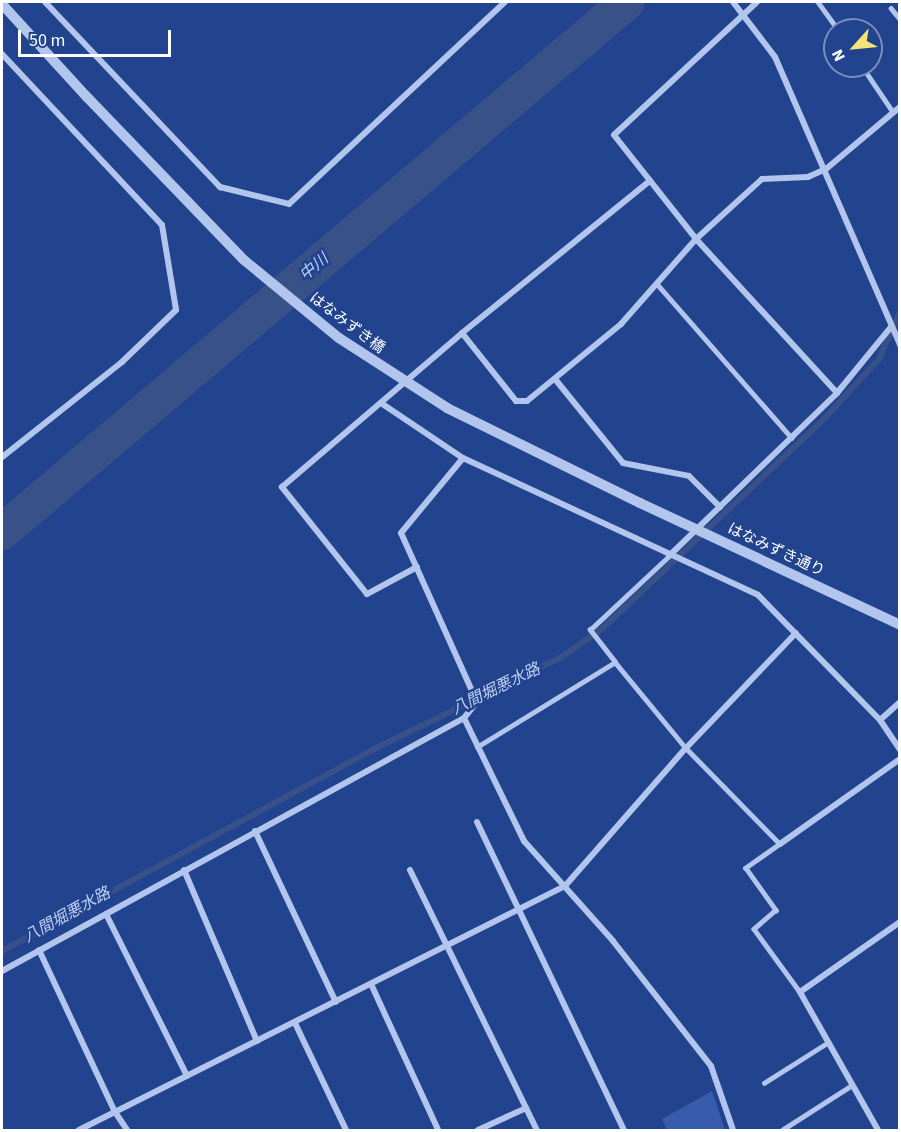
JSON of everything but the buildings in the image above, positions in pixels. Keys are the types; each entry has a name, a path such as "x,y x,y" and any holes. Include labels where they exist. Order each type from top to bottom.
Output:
{"street":[{"path":"45,2 220,187 289,204 505,2"},
{"path":"733,2 775,57 826,169 891,327 897,332 900,345"},
{"path":"757,2 742,13 614,135 696,239 837,393"},
{"name":"はなみずき橋","path":"4,5 87,97 244,260 347,344 456,413 640,503"},
{"path":"2,54 162,225 176,310 122,362 2,457"},
{"path":"462,333 516,401 527,401 621,324 658,285 696,239 762,179 808,177 826,169 900,107"},
{"path":"417,567 367,594 282,487 462,333 650,181"},
{"path":"672,557 701,532 720,507 837,393 891,327"},
{"path":"555,379 623,464 689,476 720,507"},
{"path":"381,403 463,458 686,564 758,595 880,720 900,750"},
{"path":"2,971 464,718 477,702 401,533 463,458"},
{"name":"はなみずき通り","path":"640,503 897,624"},
{"path":"79,1131 565,886 686,748 796,633"},
{"path":"880,720 900,702"},
{"path":"464,718 524,841 565,886 711,1066 733,1131"},
{"path":"780,844 900,759"},
{"path":"477,822 521,910 624,1131"},
{"path":"255,831 336,1002"},
{"path":"184,870 257,1041"},
{"path":"410,870 449,945 537,1131"},
{"path":"105,914 187,1076"},
{"path":"878,1131 800,992 900,922"},
{"path":"39,950 115,1112 128,1131"},
{"path":"371,984 438,1131"},
{"path":"295,1023 346,1131"},
{"path":"478,1131 526,1108"}],"lane":[{"path":"818,2 829,18"},
{"path":"891,8 900,19"},
{"path":"870,78 893,112"},
{"path":"658,285 792,438"},
{"path":"672,557 590,630 686,748 780,844 746,868 776,910 754,929 800,992"},
{"path":"477,747 615,662"},
{"path":"764,1083 827,1043"},
{"path":"782,1131 852,1085"}],"shaded area":[{"path":"712,1091 725,1130 667,1130 662,1119"}],"waterway":[{"name":"中川","path":"2,532 627,2"},
{"name":"八間堀悪水路","path":"2,951 372,750 560,658 602,629 824,419 879,359 900,312"}]}
